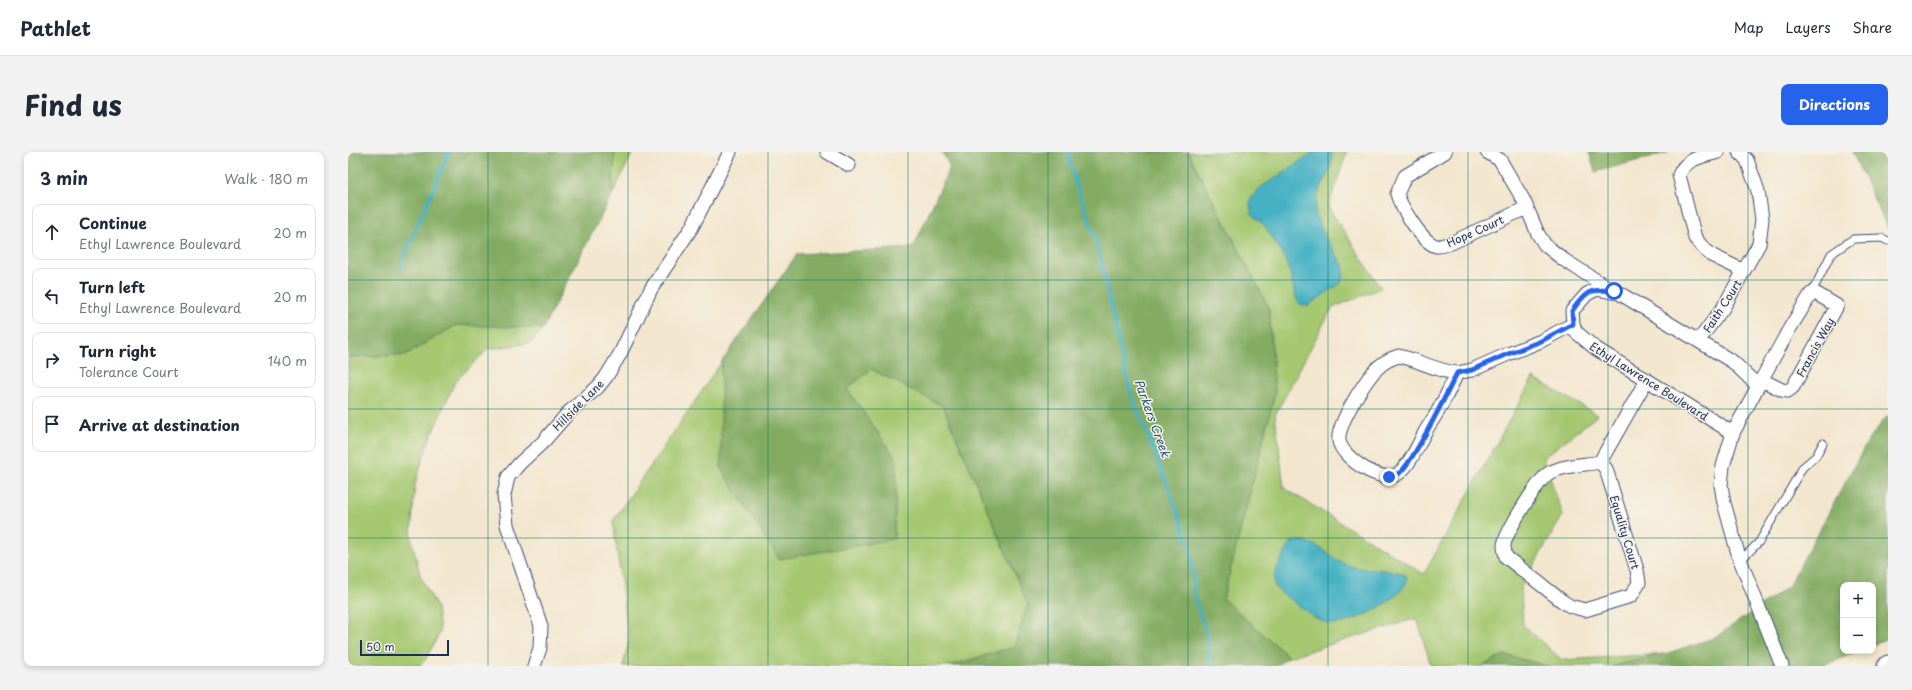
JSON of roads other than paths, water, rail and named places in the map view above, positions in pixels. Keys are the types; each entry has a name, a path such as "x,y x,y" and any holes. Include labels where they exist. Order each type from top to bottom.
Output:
{"street":[{"name":"Hillside Lane","path":"534,666 540,648 541,626 507,525 504,495 508,477 520,463 543,442 564,417 593,392 606,377 620,354 651,289 692,227 730,152"},
{"path":"827,152 849,164"},
{"name":"Hope Court","path":"1445,152 1405,176 1397,194 1401,205 1428,243 1438,247 1451,243 1526,208"},
{"path":"1487,152 1500,160 1526,208 1538,234 1554,253 1614,291 1699,340 1733,362 1760,383"},
{"name":"Faith Court","path":"1718,152 1688,161 1682,168 1679,175 1695,238 1713,256 1744,271"},
{"name":"Faith Court","path":"1699,340 1723,308 1759,244 1762,219 1758,191 1747,160 1739,152"},
{"path":"1457,373 1438,411 1412,456 1399,474 1389,477 1379,475 1359,464 1342,450 1339,440 1340,429 1344,418 1372,374 1389,359 1400,356 1411,358 1446,372 1457,373 1472,370 1541,341 1573,324 1572,311 1587,294 1597,289 1614,291"},
{"path":"1782,666 1740,561 1724,503 1722,484 1723,466 1733,433 1790,328 1811,294"},
{"name":"Francis Way","path":"1760,383 1788,391 1793,387 1837,306 1817,294 1811,294"},
{"name":"Ethyl Lawrence Boulevard","path":"1573,324 1576,332 1595,348 1646,381 1733,433"},
{"path":"1600,462 1646,381"},
{"name":"Equality Court","path":"1600,462 1606,468 1637,570 1639,583 1635,592 1631,596 1585,610 1570,606 1562,601 1506,557 1504,546 1507,534 1541,480 1550,473 1560,469 1600,462"}],"lane":[{"path":"1811,294 1831,254 1853,238 1882,238 1888,241"},
{"path":"1740,561 1759,542 1803,467 1816,456 1823,443"}],"water":[{"path":"1314,152 1331,152 1332,154 1331,167 1317,196 1315,214 1325,236 1343,265 1344,273 1341,283 1307,306 1300,304 1296,298 1289,269 1281,251 1264,225 1252,214 1250,204 1252,197 1260,188"},
{"path":"1291,542 1307,542 1320,548 1337,560 1350,566 1364,569 1394,571 1406,575 1406,583 1391,600 1365,615 1340,623 1332,624 1321,621 1281,593 1276,588 1274,582 1274,577 1280,562"}],"waterway":[{"path":"402,268 405,254 449,152"},
{"name":"Parkers Creek","path":"1068,152 1075,181 1096,240 1130,391 1173,499 1192,554 1194,595 1208,639 1210,666"}]}
